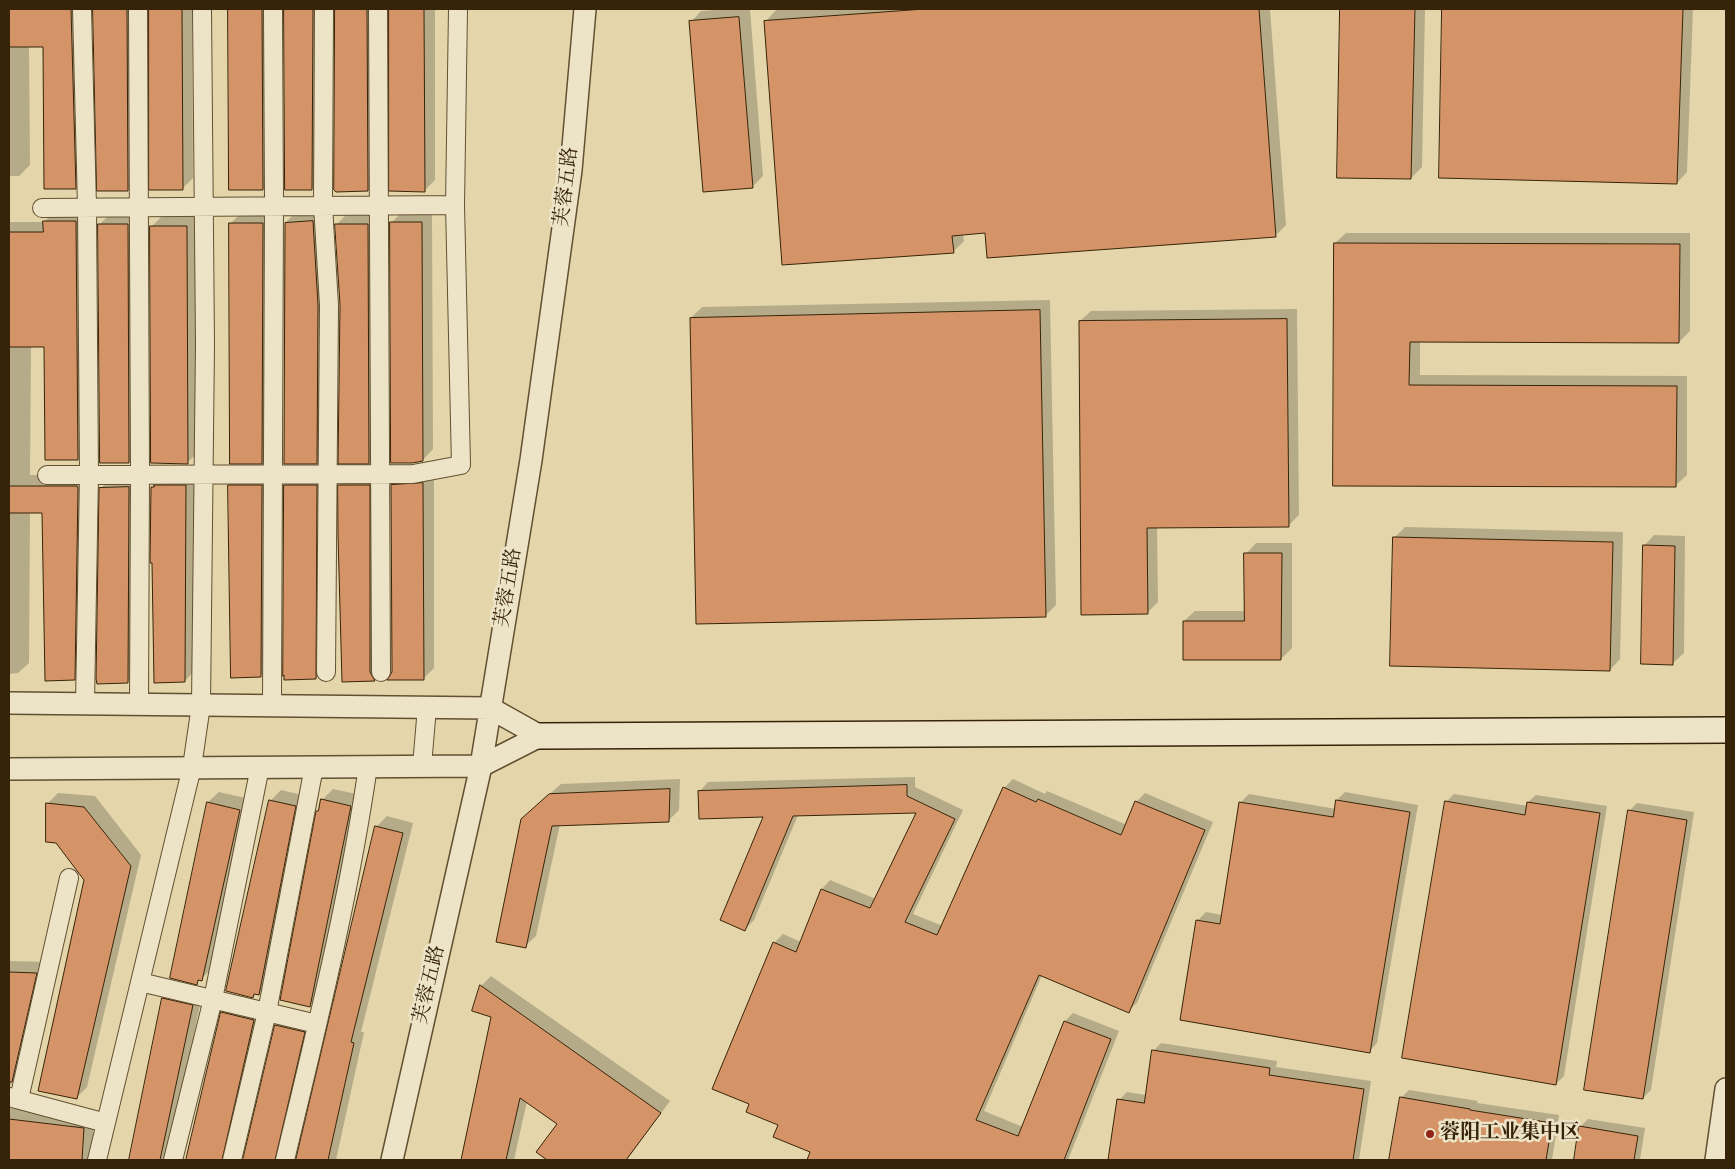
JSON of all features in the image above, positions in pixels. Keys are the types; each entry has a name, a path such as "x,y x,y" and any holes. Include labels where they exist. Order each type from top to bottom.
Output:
{"main road":[{"path":"540,736 1726,730"}],"street":[{"path":"82,9 87,207 89,475 85,704"},
{"path":"138,9 139,705"},
{"path":"97,1160 192,767 201,705 205,344 202,9"},
{"path":"272,9 274,205 272,706"},
{"path":"324,9 323,205 329,305 326,672"},
{"path":"378,9 381,672"},
{"path":"47,475 413,474 461,465 455,205 458,9"},
{"name":"芙蓉五路","path":"392,1160 481,766 531,460 571,170 585,9"},
{"path":"42,208 455,205"},
{"path":"9,704 490,708 540,736"},
{"path":"422,766 427,707"},
{"path":"9,768 481,766 540,736"},
{"path":"285,1160 317,1024 359,825 368,766"},
{"path":"173,1160 213,999 260,767"},
{"path":"232,1160 267,1012 314,767"},
{"path":"69,878 14,1098 106,1123"},
{"path":"140,982 317,1024"},
{"path":"1716,1160 1726,1088"}],"building":[{"path":"9,9 71,9 76,189 44,189 43,47 9,47"},
{"path":"93,9 127,9 128,191 97,191"},
{"path":"149,9 182,9 183,190 149,190"},
{"path":"228,9 262,9 263,190 229,190"},
{"path":"284,9 313,9 312,190 285,190"},
{"path":"335,9 367,9 368,191 336,192 334,190"},
{"path":"389,9 424,9 425,192 389,191"},
{"path":"925,9 1259,9 1276,237 987,258 985,233 952,236 954,253 782,265 764,21"},
{"path":"1340,9 1415,9 1411,179 1337,178"},
{"path":"1442,9 1683,9 1677,184 1439,178"},
{"path":"739,17 753,188 703,192 689,21"},
{"path":"43,221 76,221 78,460 45,460 44,347 9,347 9,232 43,232"},
{"path":"313,221 318,305 317,464 284,464 285,223"},
{"path":"390,222 422,222 423,461 412,463 391,463"},
{"path":"229,223 263,223 262,464 230,464"},
{"path":"98,224 128,224 129,463 100,463"},
{"path":"335,224 368,224 369,464 338,464 340,305"},
{"path":"150,226 187,226 188,464 151,463"},
{"path":"1334,243 1680,244 1679,343 1410,342 1409,385 1677,386 1676,487 1333,486"},
{"path":"1040,310 1046,617 696,624 690,318"},
{"path":"1287,319 1289,527 1147,528 1148,614 1081,615 1079,321"},
{"path":"423,483 424,680 387,680 392,672 391,485"},
{"path":"154,485 186,485 185,682 154,683 152,563 150,563 151,487 154,487"},
{"path":"228,485 262,485 261,677 231,678"},
{"path":"284,485 317,485 316,679 284,680 283,676"},
{"path":"338,485 370,485 370,672 375,681 342,682"},
{"path":"9,486 77,486 78,488 75,680 45,681 42,513 9,513"},
{"path":"129,487 128,683 97,684 99,488"},
{"path":"1393,537 1613,542 1610,671 1390,666"},
{"path":"1643,545 1675,546 1673,665 1641,664"},
{"path":"1244,553 1282,553 1281,660 1183,660 1183,621 1244,621"},
{"path":"907,785 907,796 955,819 905,922 937,935 1003,787 1036,802 1038,799 1121,835 1135,801 1205,830 1129,1013 1039,975 976,1120 1018,1136 1064,1021 1111,1039 1064,1160 807,1160 810,1152 773,1137 778,1125 746,1112 749,1104 712,1089 773,942 796,952 821,889 870,908 916,813 793,816 745,931 720,920 763,817 699,819 698,791"},
{"path":"670,789 669,822 552,826 526,948 496,942 521,819 549,794"},
{"path":"321,799 351,806 310,1007 280,1000 316,811 318,811"},
{"path":"269,800 296,806 259,995 254,994 253,998 226,991"},
{"path":"1336,800 1410,812 1370,1053 1180,1020 1196,920 1220,924 1239,802 1333,817"},
{"path":"1445,801 1525,815 1527,802 1600,813 1556,1085 1402,1058"},
{"path":"207,802 240,810 202,981 198,980 197,985 170,978"},
{"path":"46,803 84,807 131,866 77,1099 38,1091 84,880 56,843 46,842"},
{"path":"1628,810 1687,820 1643,1099 1584,1090"},
{"path":"375,826 403,833 351,1042 354,1043 328,1160 296,1160"},
{"path":"9,972 37,973 12,1082 9,1082"},
{"path":"480,985 661,1113 626,1160 547,1160 536,1152 557,1124 520,1098 506,1160 461,1160 491,1017 472,1011"},
{"path":"162,998 193,1005 160,1160 129,1160"},
{"path":"221,1012 254,1020 222,1160 186,1160"},
{"path":"275,1025 305,1032 275,1160 243,1160"},
{"path":"1152,1050 1270,1068 1269,1075 1364,1089 1353,1160 1108,1160 1117,1099 1144,1103"},
{"path":"1400,1097 1552,1123 1546,1160 1389,1160"},
{"path":"9,1119 84,1128 82,1160 9,1160"},
{"path":"1579,1126 1638,1136 1634,1160 1574,1160"}],"place":[{"name":"蓉阳工业集中区","path":"1430,1134"}]}
